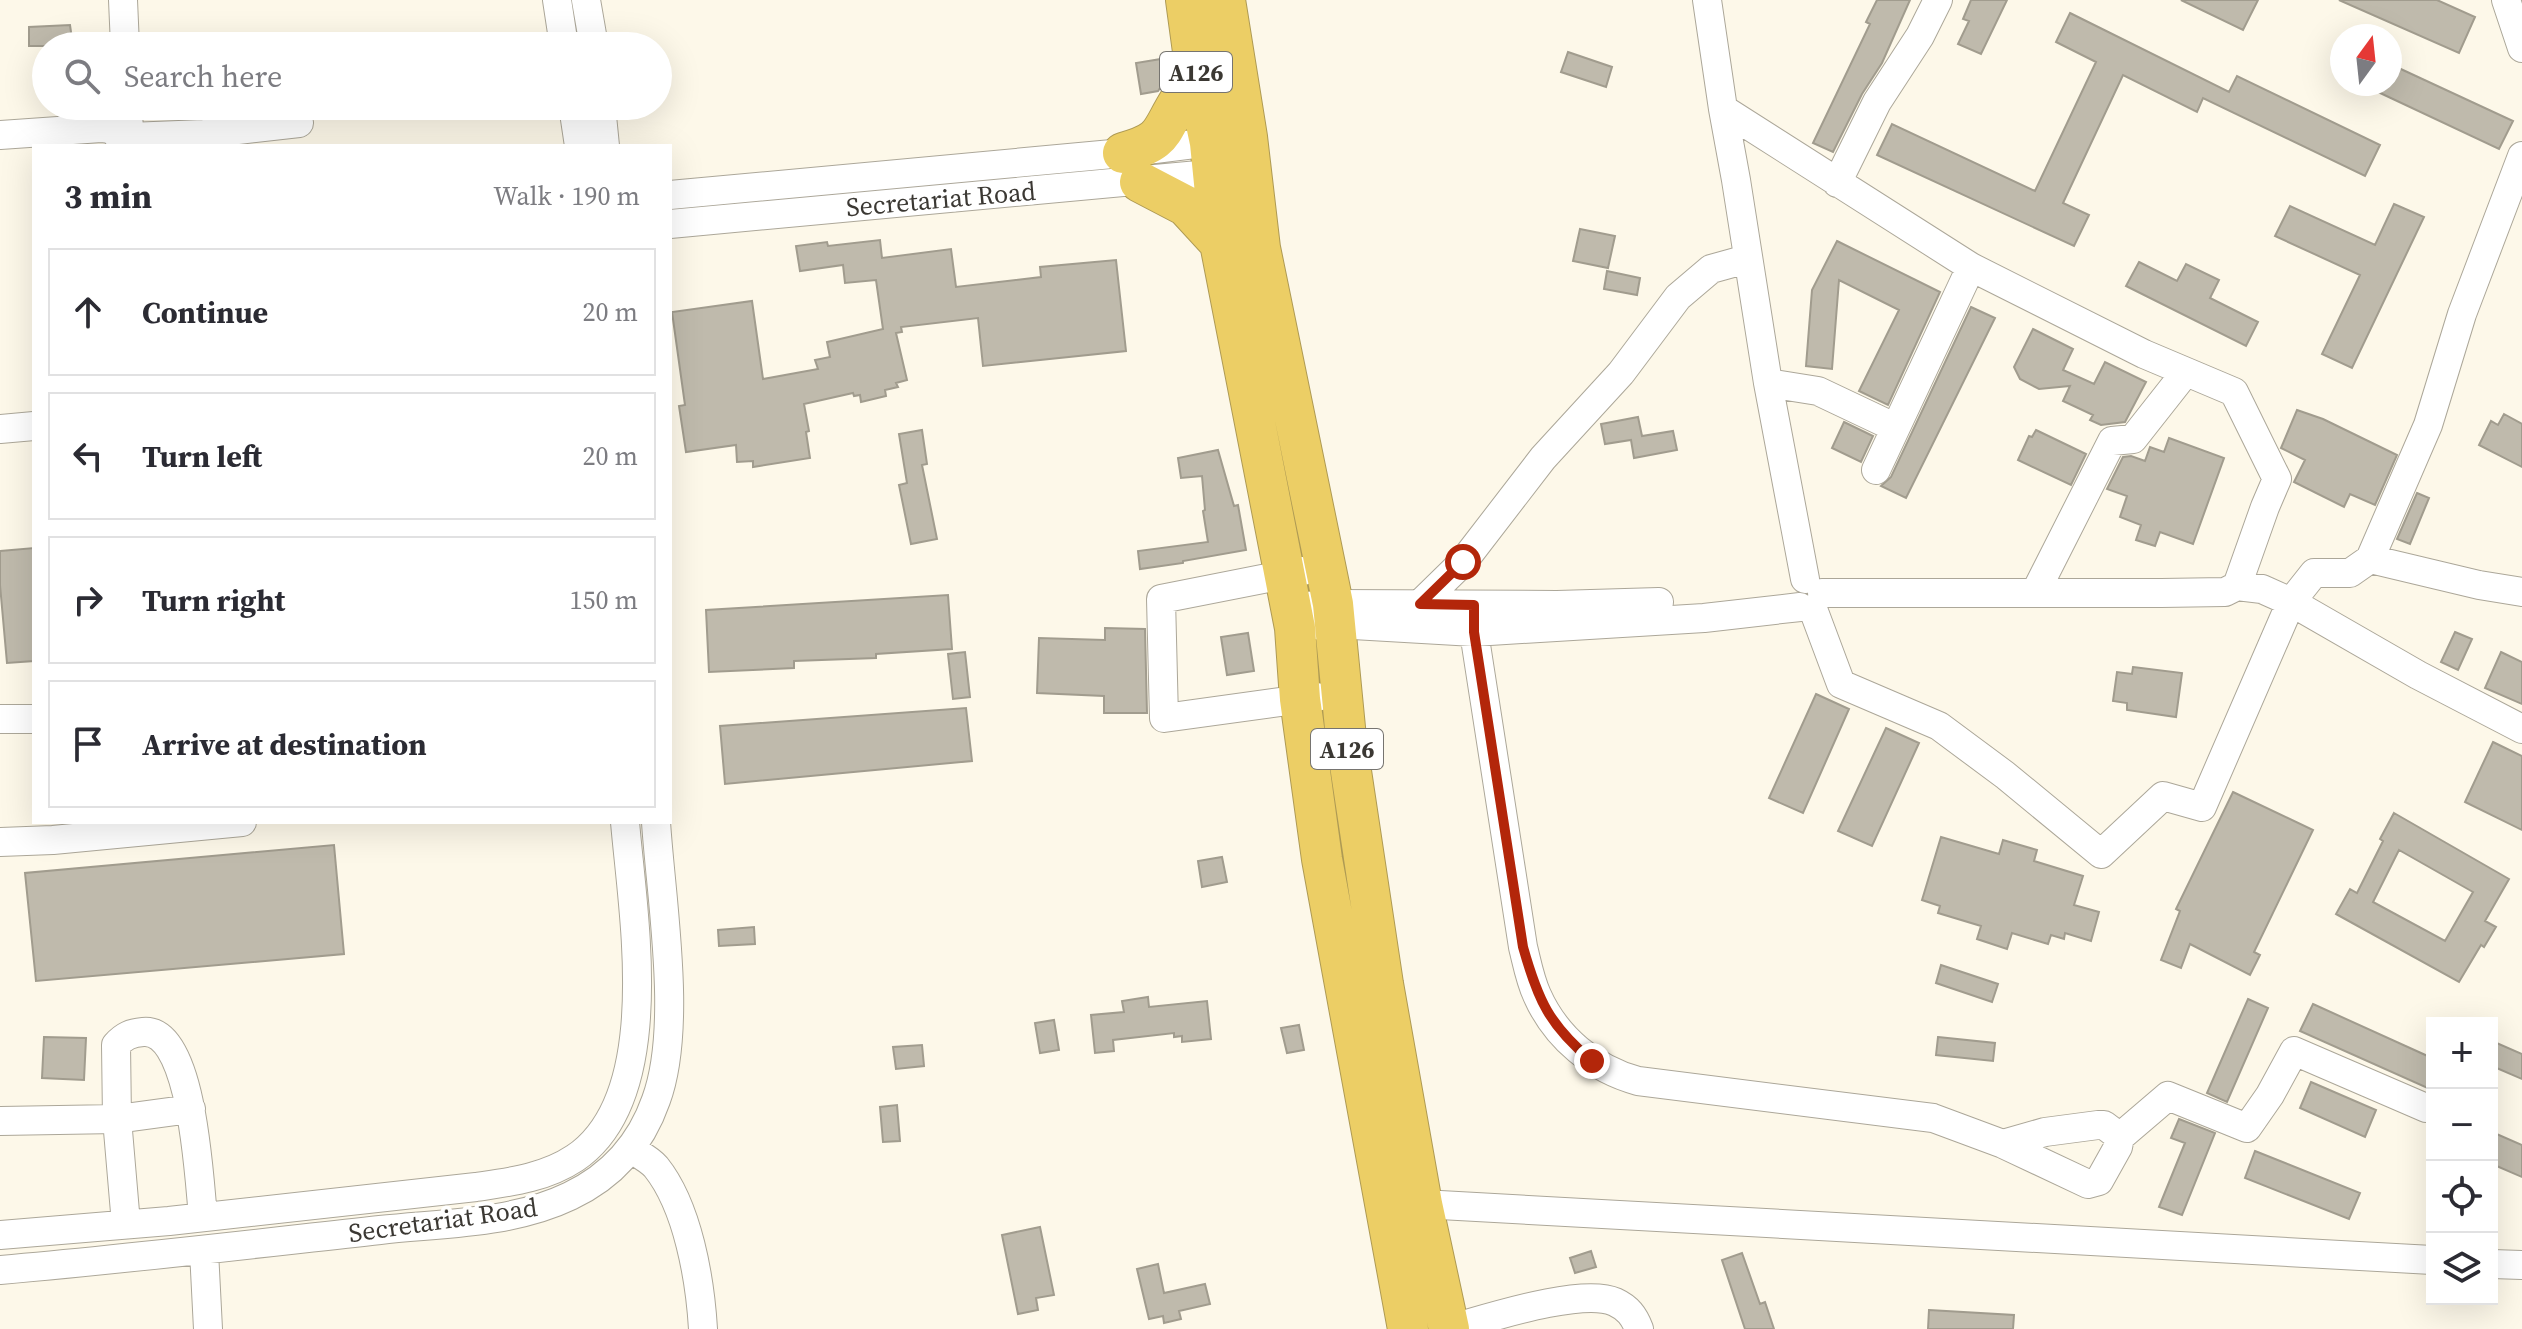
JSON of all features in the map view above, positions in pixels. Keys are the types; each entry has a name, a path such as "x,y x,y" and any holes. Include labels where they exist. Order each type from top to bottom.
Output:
{"highway":[{"name":"A126","path":"1186,0 1197,81 1230,156 1260,248 1331,598 1346,738 1383,984 1422,1204 1449,1329"},
{"name":"A126","path":"1225,0 1230,156 1220,243 1291,603 1300,699 1336,943 1408,1329"},
{"path":"1197,81 1180,99 1166,128 1143,148 1132,167 1186,206 1220,243"}],"street":[{"path":"123,0 124,32"},
{"path":"557,0 562,32"},
{"path":"586,0 592,32"},
{"path":"1707,0 1747,259 1807,596 1841,684 1939,726 2005,775 2101,854 2163,796 2202,807 2291,602 2314,573 2350,573 2370,559 2428,425 2462,314 2522,156"},
{"path":"1837,183 1877,102 1920,36 1938,0"},
{"path":"2506,0 2522,48"},
{"path":"1723,109 1971,267 2185,373 2234,392 2277,479 2237,586"},
{"path":"129,120 130,141"},
{"path":"575,120 579,144"},
{"path":"602,120 605,144"},
{"path":"0,135 101,128 112,129 118,136 130,141 299,123"},
{"name":"Secretariat Road","path":"672,224 1230,156"},
{"name":"Secretariat Road","path":"672,195 1132,167"},
{"path":"1420,604 1463,562 1543,458 1621,373 1678,297 1711,269 1747,259"},
{"path":"1876,470 1971,267"},
{"path":"2035,593 2112,441 2133,439 2185,373"},
{"path":"1768,383 1818,391 1894,427"},
{"path":"0,429 32,426"},
{"path":"2370,559 2522,592"},
{"path":"1291,603 1331,598 1474,619 1671,602 1807,596 2225,592 2237,586 2262,589 2291,602 2418,675 2522,729"},
{"path":"1342,694 1164,718 1161,599 1291,603 1331,598 1420,604 1474,619"},
{"path":"1474,619 1523,947 1537,995 1552,1021 1571,1044 1614,1074 1638,1081 1933,1118 2003,1144 2088,1184 2096,1183 2102,1177 2120,1137 2168,1096 2247,1128 2270,1095 2294,1051 2426,1108"},
{"path":"0,719 32,719"},
{"path":"0,842 53,831 200,824"},
{"name":"Secretariat Road","path":"0,1235 169,1221 522,1180 552,1170 585,1150 601,1133 616,1109 626,1086 634,1050 636,959 625,824"},
{"name":"Secretariat Road","path":"0,1270 204,1251 517,1214 543,1207 593,1184 614,1169 631,1149 657,1099 663,1075 667,1040 667,955 656,824"},
{"path":"126,1224 117,1119 116,1045 124,1036 147,1031 163,1037 175,1056 191,1109 203,1216"},
{"path":"0,1121 117,1119 191,1109"},
{"path":"2003,1144 2045,1132 2098,1125 2104,1125 2120,1137"},
{"path":"631,1149 654,1164 675,1196 700,1287 703,1329"},
{"path":"1422,1204 2426,1260"},
{"path":"169,1221 171,1254"},
{"path":"204,1251 208,1329"},
{"path":"2498,1264 2522,1265"},
{"path":"1449,1329 1582,1297 1613,1301 1634,1315 1639,1329"}],"building":[{"path":"1877,0 1910,0 1882,63 1862,94 1833,152 1813,143 1870,24 1866,22"},
{"path":"1971,0 2007,0 1981,54 1958,44 1969,21 1963,19"},
{"path":"2181,0 2258,0 2243,30"},
{"path":"2339,0 2437,0 2475,17 2459,53 2402,28 2402,24 2393,24"},
{"path":"2070,13 2229,92 2237,76 2380,145 2365,176 2203,98 2197,112 2123,75 2063,203 2089,215 2074,246 1877,155 1892,124 2035,191 2096,62 2056,42"},
{"path":"70,25 71,32 32,32 32,46 29,46 29,27"},
{"path":"1568,52 1612,67 1606,87 1561,72"},
{"path":"1161,59 1164,82 1158,91 1141,94 1136,63"},
{"path":"2402,70 2513,121 2499,149 2386,96 2402,96"},
{"path":"2394,204 2424,217 2352,368 2322,354 2360,275 2275,236 2290,206 2375,245"},
{"path":"1580,229 1615,236 1608,268 1573,261"},
{"path":"880,240 882,258 951,249 956,287 1041,277 1040,267 1116,260 1126,351 983,366 978,318 901,327 902,332 896,333 907,380 896,383 898,387 885,390 886,396 861,402 860,395 854,396 853,393 804,404 810,458 753,467 753,461 737,462 736,445 686,452 679,406 685,405 672,312 752,301 763,379 818,369 815,360 830,357 827,342 883,329 876,280 845,283 843,265 800,271 796,246"},
{"path":"1837,241 1940,292 1888,405 1859,391 1899,310 1839,280 1832,369 1806,366 1812,290"},
{"path":"2139,262 2177,281 2186,264 2219,280 2210,298 2258,322 2246,346 2126,286"},
{"path":"1607,271 1640,278 1637,295 1604,289"},
{"path":"1971,307 1995,318 1906,498 1881,486 1891,477"},
{"path":"2033,329 2073,349 2063,370 2094,384 2105,362 2146,382 2125,422 2101,425 2090,420 2093,415 2063,401 2070,386 2039,389 2020,379 2014,367"},
{"path":"2297,410 2323,419 2397,455 2375,505 2350,494 2344,507 2294,482 2305,460 2281,448"},
{"path":"2504,414 2522,424 2522,467 2479,445 2491,421 2498,425"},
{"path":"1638,417 1642,436 1673,431 1677,450 1634,458 1631,440 1605,444 1601,424"},
{"path":"1844,422 1873,436 1861,462 1832,448"},
{"path":"922,430 927,464 922,465 937,539 911,544 899,485 907,483 899,434"},
{"path":"2036,430 2086,454 2071,485 2018,460 2029,436 2032,437"},
{"path":"2169,438 2224,458 2193,544 2160,532 2155,546 2136,540 2141,525 2120,517 2127,496 2107,489 2123,457 2131,456 2145,461 2150,447 2164,452"},
{"path":"1218,450 1234,506 1238,505 1246,550 1140,569 1138,551 1208,542 1202,476 1181,478 1178,458"},
{"path":"2417,493 2429,498 2410,544 2397,539"},
{"path":"32,548 32,661 7,663 0,551"},
{"path":"948,595 952,649 876,654 876,658 794,661 794,668 709,672 706,610"},
{"path":"1105,628 1145,629 1147,713 1104,713 1104,696 1037,693 1039,638 1105,640"},
{"path":"2455,632 2472,639 2458,670 2441,662"},
{"path":"1248,633 1254,671 1227,675 1221,637"},
{"path":"965,652 970,697 953,699 948,654"},
{"path":"2501,652 2522,662 2522,704 2485,688"},
{"path":"2133,667 2182,673 2176,717 2127,710 2127,703 2113,701 2117,672 2132,674"},
{"path":"1816,694 1849,709 1803,813 1769,798"},
{"path":"966,708 972,761 725,784 720,726"},
{"path":"1886,728 1919,743 1872,846 1838,831"},
{"path":"2493,742 2522,756 2522,830 2465,802"},
{"path":"2233,792 2313,830 2254,952 2260,955 2250,975 2190,944 2181,968 2161,960 2180,911 2176,909"},
{"path":"2394,813 2509,879 2485,921 2496,927 2459,982 2336,914 2350,889 2357,893 2383,841 2380,839","holes":["2399,850 2473,892 2445,941 2373,902"]},
{"path":"1941,837 1999,854 2003,840 2037,850 2034,861 2083,876 2074,905 2099,912 2091,941 2065,933 2064,939 2051,935 2048,944 2012,933 2007,949 1977,939 1981,926 1938,913 1940,906 1922,900"},
{"path":"334,845 344,954 36,981 25,873"},
{"path":"1222,857 1227,882 1202,887 1198,861"},
{"path":"754,927 755,944 719,946 718,930"},
{"path":"1941,965 1998,984 1992,1002 1936,983"},
{"path":"1148,997 1149,1007 1207,1001 1211,1039 1182,1042 1182,1036 1174,1037 1174,1033 1113,1040 1114,1051 1095,1053 1091,1015 1124,1012 1122,1001"},
{"path":"2248,999 2268,1008 2227,1102 2207,1093"},
{"path":"2313,1004 2426,1055 2426,1087 2300,1031"},
{"path":"1054,1020 1059,1050 1040,1053 1035,1023"},
{"path":"1299,1025 1304,1050 1287,1053 1281,1028"},
{"path":"44,1037 86,1038 84,1080 42,1078"},
{"path":"1938,1037 1995,1043 1993,1061 1936,1055"},
{"path":"2498,1044 2522,1054 2522,1079 2498,1069"},
{"path":"922,1045 924,1066 896,1069 893,1047"},
{"path":"2311,1082 2376,1110 2365,1137 2300,1108"},
{"path":"897,1105 900,1141 883,1142 880,1107"},
{"path":"2179,1119 2215,1133 2182,1215 2159,1207 2185,1143 2171,1138"},
{"path":"2498,1135 2522,1145 2522,1177 2498,1167"},
{"path":"2255,1151 2360,1193 2349,1219 2245,1178"},
{"path":"1040,1227 1054,1295 1036,1298 1038,1310 1018,1314 1002,1235"},
{"path":"1591,1251 1596,1267 1575,1273 1570,1258"},
{"path":"1742,1253 1760,1304 1765,1302 1774,1329 1745,1329 1722,1260"},
{"path":"1158,1264 1164,1293 1205,1284 1210,1304 1179,1311 1181,1319 1164,1323 1163,1316 1149,1319 1137,1269"},
{"path":"1929,1310 2014,1315 2013,1329 1928,1329"}],"route":[{"path":"1463,562 1420,604 1474,605 1474,632 1523,947 1537,995 1552,1021 1571,1044 1592,1061"}]}
